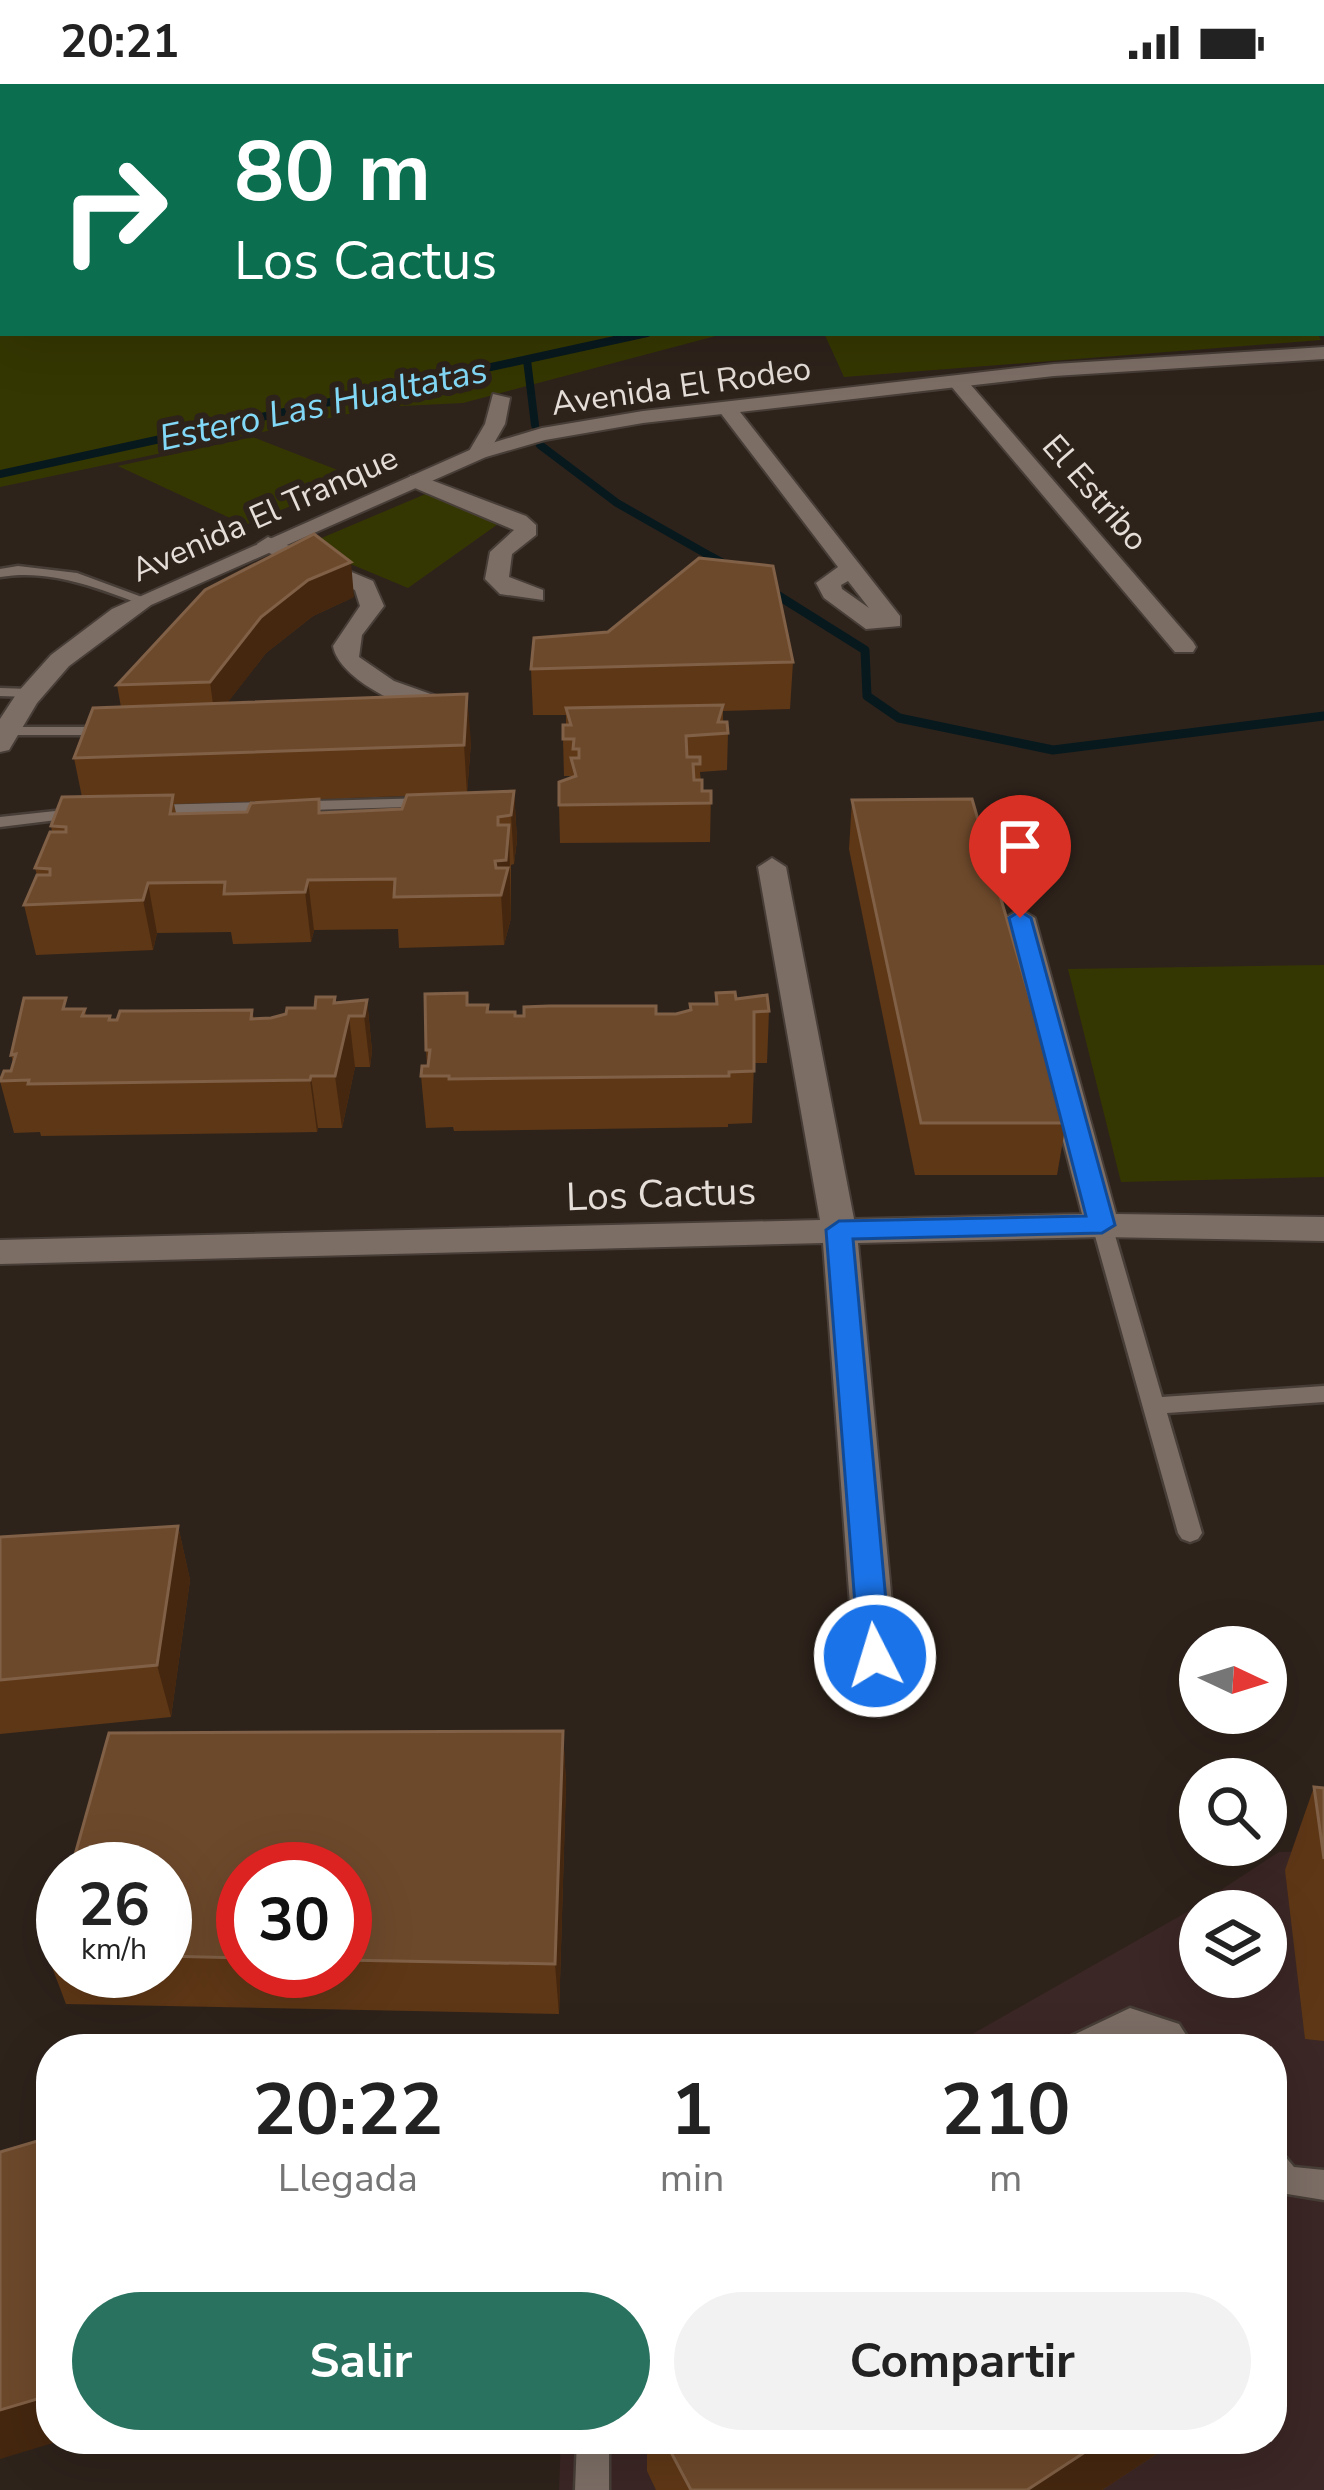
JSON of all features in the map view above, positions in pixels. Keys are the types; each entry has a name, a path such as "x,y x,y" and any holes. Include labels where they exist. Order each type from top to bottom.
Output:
{"street":[{"name":"Avenida El Rodeo","path":"479,453 542,434 726,407 1155,361 1324,353"},
{"name":"El Estribo","path":"956,381 1184,647"},
{"path":"479,453 495,424 500,398"},
{"path":"726,407 851,569"},
{"name":"Avenida El Tranque","path":"3,738 30,693 76,645 143,601 479,453"},
{"path":"418,481 518,521 528,530 501,552 497,579 508,589 535,595"},
{"path":"268,544 364,586 372,606 349,636 346,655 350,663 367,677 447,708"},
{"path":"772,867 839,1230 879,1699"},
{"path":"1020,918 1102,1225"},
{"name":"Los Cactus","path":"0,1252 1102,1225 1324,1229"}],"lane":[{"path":"0,573 30,568 93,582 143,601"},
{"path":"0,692 30,693"},
{"path":"3,738 141,732"},
{"path":"135,810 441,803"},
{"path":"0,822 111,810"},
{"path":"1102,1225 1190,1533"},
{"path":"1154,1406 1324,1394"},
{"path":"1104,2034 1130,2021 1170,2034"},
{"path":"1287,2181 1324,2185"},
{"path":"592,2490 593,2454"}],"shaded area":[{"path":"0,336 716,336 463,403 381,407 0,487"},
{"path":"825,336 1319,336 1321,340 844,377"},
{"path":"253,437 358,478 245,525 118,466"},
{"path":"428,493 498,524 408,588 305,545"},
{"path":"1324,965 1324,1177 1121,1182 1068,969"},
{"path":"1324,1851 1324,2490 559,2490 560,2454 1287,2454 1287,2034 972,2034 1179,1917 1179,1998 1287,1998 1287,1890 1221,1890 1258,1866 1287,1866 1287,1852"}],"building":[{"path":"314,534 351,562 308,580 261,617 210,682 117,685 205,590"},
{"path":"699,558 773,566 793,662 531,669 534,638 608,632"},
{"path":"467,694 464,745 74,758 93,708"},
{"path":"723,705 718,722 727,722 728,733 686,736 687,757 700,757 700,764 693,764 694,780 702,780 702,791 711,791 711,803 559,805 559,782 576,776 571,758 579,758 574,739 563,739 563,725 571,725 566,708"},
{"path":"514,791 511,815 498,817 498,825 509,825 506,860 495,861 496,868 508,868 501,895 394,897 395,879 308,880 305,892 224,894 225,882 148,883 143,900 24,905 37,875 50,875 50,869 35,868 50,832 66,832 66,827 51,826 62,797 173,795 170,814 247,812 251,803 319,799 319,813 402,809 407,795"},
{"path":"972,799 1066,1123 921,1123 852,800"},
{"path":"735,992 736,999 767,995 769,1011 754,1012 754,1071 729,1072 729,1076 421,1076 430,1050 426,1050 425,994 467,993 467,1005 488,1005 487,1012 524,1016 524,1007 549,1006 656,1006 656,1014 676,1014 691,1010 690,1004 717,1004 716,993"},
{"path":"316,997 335,997 334,1003 367,1000 364,1016 349,1016 335,1076 311,1076 310,1080 0,1081 4,1071 11,1071 16,1054 11,1055 24,998 66,998 63,1009 85,1009 82,1016 117,1020 120,1011 252,1010 251,1019 271,1018 286,1014 287,1008 315,1008"},
{"path":"178,1526 157,1665 0,1680 0,1537"},
{"path":"563,1731 555,1964 372,1961 372,1842 216,1842 216,1957 192,1957 192,1842 79,1842 109,1733"},
{"path":"1314,1787 1324,1788 1324,1859"},
{"path":"36,2141 36,2399 0,2410 0,2152"},
{"path":"672,2454 1082,2454 1027,2490 691,2490"}],"waterway":[{"name":"Estero Las Hualtatas","path":"0,474 633,336"},
{"path":"527,360 535,425"},
{"path":"540,445 617,503 717,560"},
{"path":"711,557 733,569"},
{"path":"763,586 865,650 867,696 899,718 1053,750 1324,716"}],"route":[{"path":"875,1656 839,1230 1102,1225 1020,918"}]}
